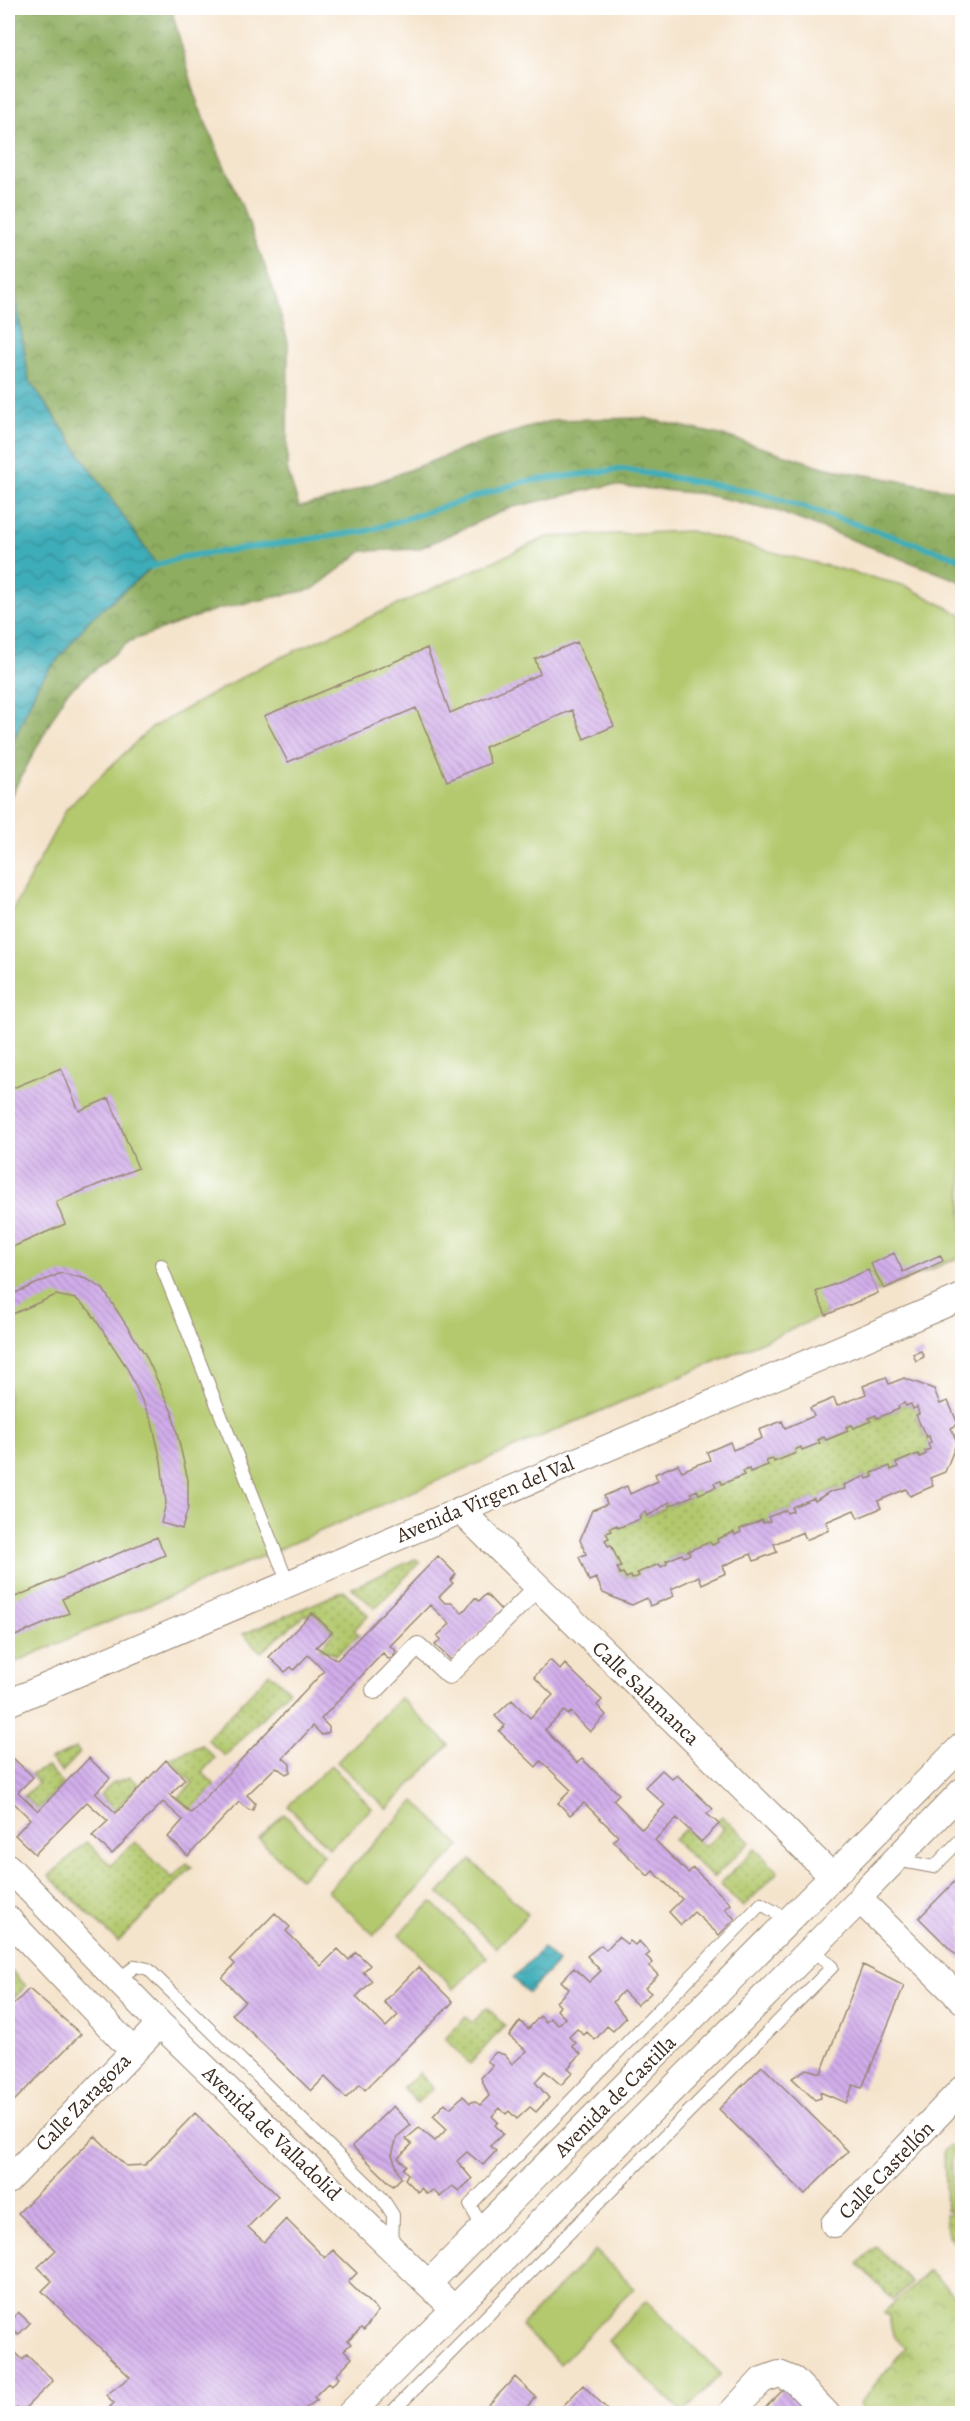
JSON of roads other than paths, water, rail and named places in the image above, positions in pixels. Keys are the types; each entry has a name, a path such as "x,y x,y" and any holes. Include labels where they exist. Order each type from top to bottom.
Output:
{"street":[{"name":"Avenida Virgen del Val","path":"8,1703 963,1297"},
{"name":"Calle Salamanca","path":"460,1510 835,1876"},
{"path":"375,1690 418,1646 449,1675 538,1587"},
{"name":"Avenida de Castilla","path":"428,2284 963,1746"},
{"name":"Avenida de Castilla","path":"350,2414 449,2329 811,1947 963,1791"},
{"name":"Avenida de Valladolid","path":"8,1868 160,2024 428,2284"},
{"path":"835,1876 857,1872 864,1880 859,1898 963,2000"},
{"path":"8,1920 133,2051"},
{"path":"91,2007 117,1980"},
{"name":"Calle Zaragoza","path":"8,2181 160,2024"},
{"name":"Calle Castellón","path":"834,2224 963,2089"},
{"path":"428,2284 449,2329"},
{"path":"730,2414 762,2380 779,2374 794,2380 827,2414"}],"lane":[{"path":"161,1265 288,1583"},
{"path":"895,1860 934,1867 963,1838"},
{"path":"390,2414 449,2329 832,1967 811,1947"},
{"path":"117,1980 136,1966 148,1969 382,2198 393,2215 392,2247"}],"water":[{"path":"8,252 29,380 156,564 91,618 38,684 8,753"},
{"path":"543,1948 558,1962 528,1993 513,1978"}],"waterway":[{"path":"151,567 183,557 367,531 522,482 623,469 760,493 962,559"}]}
